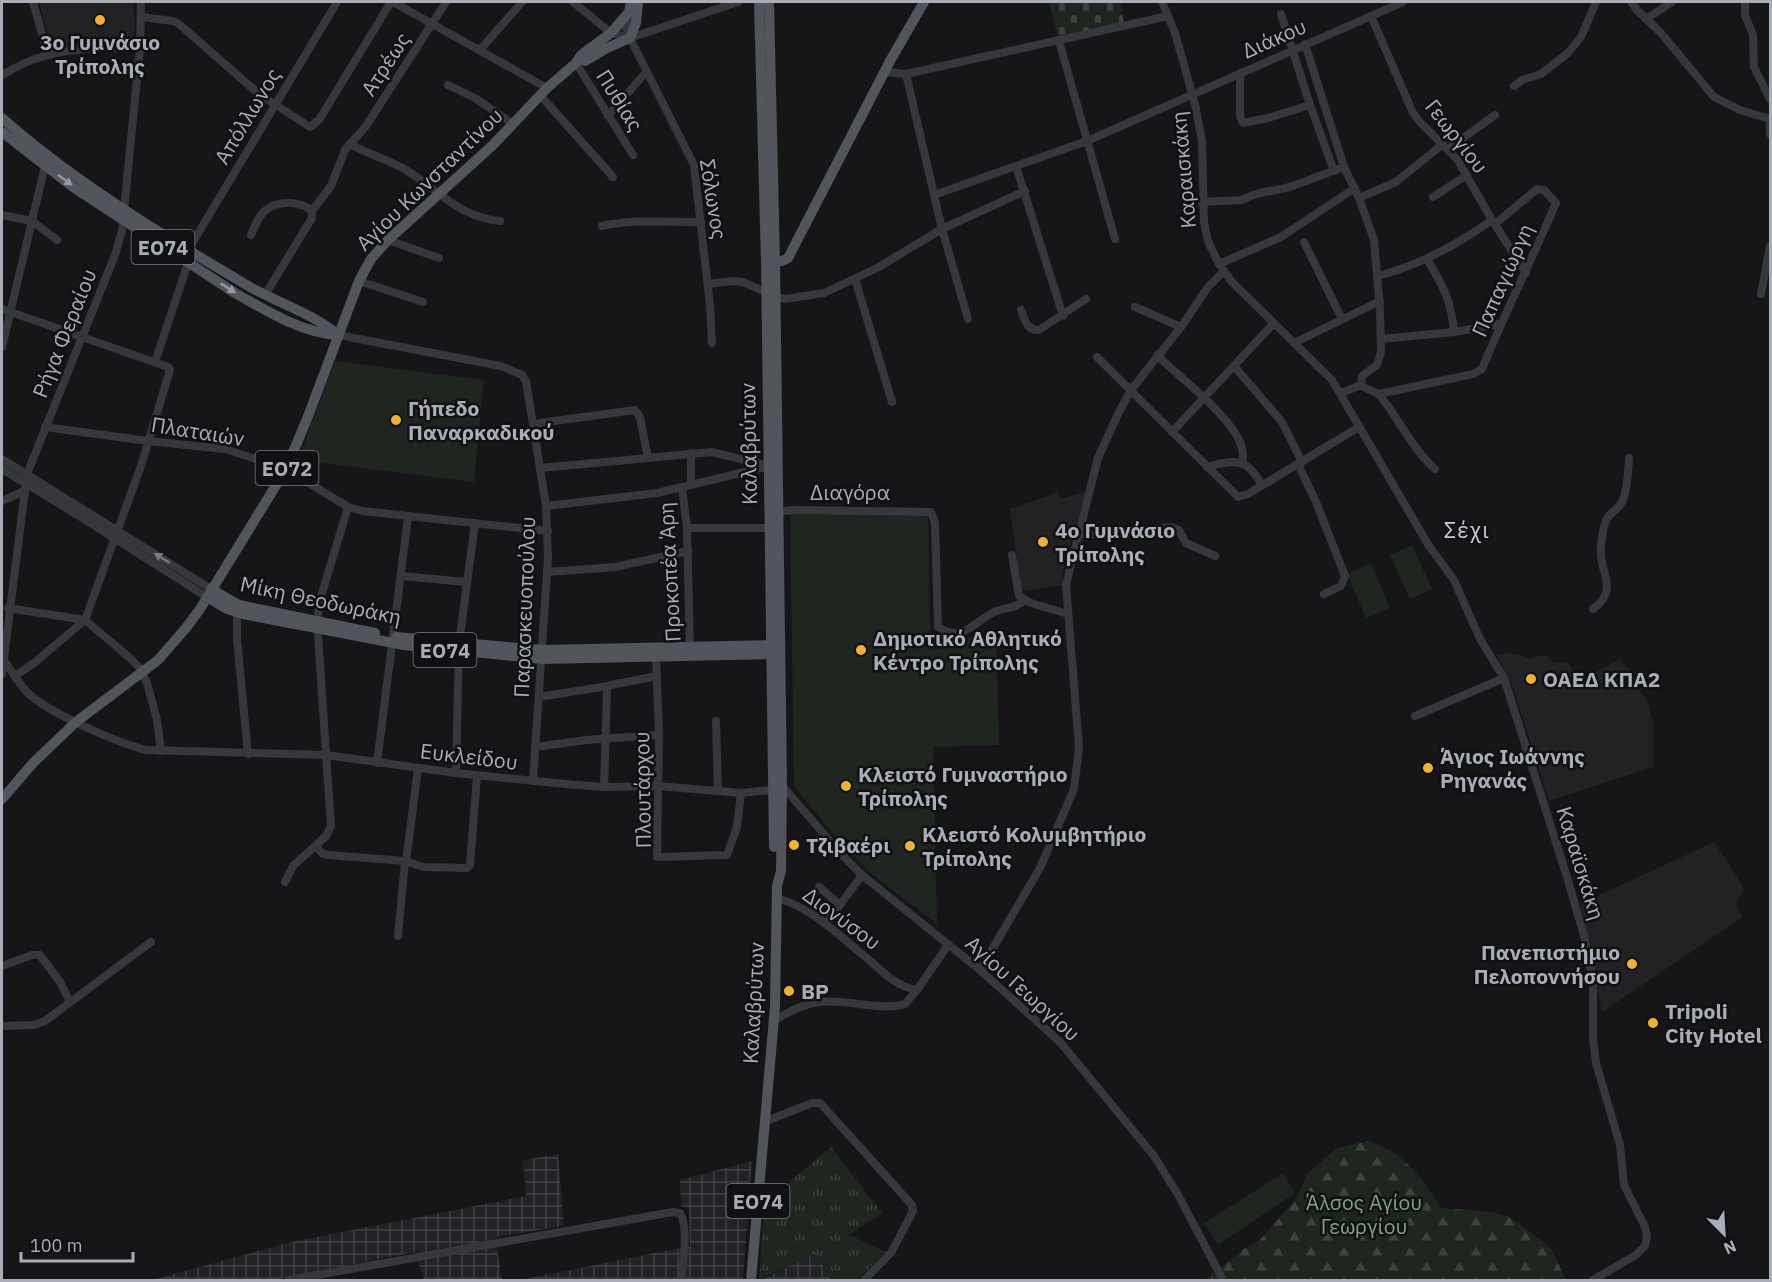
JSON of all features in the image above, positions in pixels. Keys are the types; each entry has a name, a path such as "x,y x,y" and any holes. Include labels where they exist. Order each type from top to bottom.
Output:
{"main road":[{"name":"Καλαβρύτων","path":"759,2 770,262"},
{"name":"Καλαβρύτων","path":"764,1122 774,1022 777,892 781,871 776,785 769,2"},
{"name":"Αγίου Κωνσταντίνου","path":"209,593 286,469 359,281 371,259 388,240 513,124 581,56 611,33 622,22 633,3"},
{"name":"Αγίου Κωνσταντίνου","path":"576,63 585,61 600,51 630,38 636,23 633,3"},
{"path":"770,262 788,258 920,4"},
{"path":"600,51 611,33"},
{"name":"ΕΟ74","path":"2,118 188,263 255,304 291,322 321,334 338,334"},
{"name":"ΕΟ74","path":"2,132 45,166 125,215 265,295 326,325 338,334"},
{"name":"Καλαβρύτων","path":"773,511 769,528 775,649"},
{"name":"Μίκη Θεοδωράκη","path":"209,593 237,613 317,625 393,640 542,654 656,657 690,652"},
{"name":"Μίκη Θεοδωράκη","path":"209,593 235,603 317,625"},
{"name":"ΕΟ72","path":"2,800 34,762 76,722 170,648 209,593"},
{"name":"Μίκη Θεοδωράκη","path":"542,654 775,649"},
{"name":"ΕΟ74","path":"751,1281 764,1122"}],"street":[{"path":"33,2 48,55"},
{"name":"Ρήγα Φεραίου","path":"2,675 8,609 25,483 45,427 118,247 125,215 140,48 141,2"},
{"name":"Απόλλωνος","path":"188,250 337,2"},
{"path":"141,17 179,24 275,105 310,127 319,120 392,2 480,50 543,92 613,177"},
{"name":"Ατρέως","path":"265,295 312,218 312,211 331,186 345,150 366,126 446,2"},
{"path":"480,50 522,2"},
{"path":"573,2 611,33 630,38 738,2"},
{"name":"Καραισκάκη","path":"1162,2 1175,33 1193,95 1202,141 1202,202 1208,241 1232,282 1326,373 1341,393 1359,427"},
{"path":"1514,86 1522,80 1541,74 1568,53 1581,37 1596,2"},
{"path":"1631,2 1661,33 1714,97 1770,121 1770,134"},
{"path":"1646,19 1672,2"},
{"path":"1745,2 1745,15 1753,35 1754,67 1770,99"},
{"name":"Διάκου","path":"934,195 1087,141 1398,3"},
{"path":"1281,14 1334,171"},
{"path":"885,72 906,74 1167,16"},
{"name":"Γεωργίου","path":"1371,16 1413,112 1446,147 1467,175 1526,273"},
{"name":"Σόλωνος","path":"630,38 694,165 708,284 712,343"},
{"path":"1059,41 1115,239"},
{"path":"1305,44 1344,167 1372,231 1378,276 1381,339 1378,363 1362,376 1361,384"},
{"path":"2,75 34,59 48,55 106,48 140,48"},
{"name":"Πυθίας","path":"576,63 633,155"},
{"path":"608,116 646,72"},
{"path":"1240,73 1240,114 1243,123 1310,105"},
{"path":"906,74 942,230 968,319"},
{"path":"448,85 475,98 513,124"},
{"path":"1359,198 1396,182 1495,115"},
{"path":"350,144 405,170 451,204 489,220 500,221"},
{"path":"1016,165 1063,316"},
{"path":"2,347 6,310 32,221 45,166"},
{"path":"1202,202 1241,200 1256,194 1290,187 1344,167"},
{"path":"1433,197 1467,175"},
{"path":"980,970 1040,868 1074,789 1079,747 1066,585 1098,458 1118,414 1131,390 1181,327 1222,267 1281,237 1355,188"},
{"name":"Παπαγιώργη","path":"1379,394 1481,371 1500,324 1526,273 1556,203 1544,190 1537,189 1494,222"},
{"path":"708,284 743,282 785,299 817,295 855,279 942,230 1025,191"},
{"path":"251,235 260,216 279,204 297,204 308,207 312,211"},
{"path":"2,215 32,221 57,240"},
{"path":"602,226 615,223 701,222"},
{"path":"1378,276 1401,270 1427,259 1494,222"},
{"path":"388,240 439,258"},
{"path":"1304,242 1342,319"},
{"path":"1761,294 1770,246"},
{"path":"155,362 188,263 188,250"},
{"path":"1427,259 1449,298 1454,332"},
{"path":"855,279 892,402"},
{"path":"359,281 423,302"},
{"path":"1021,310 1028,326 1035,331 1043,329 1086,299"},
{"path":"1294,343 1380,301"},
{"path":"1135,307 1181,327"},
{"path":"6,310 155,362 170,370 117,534 85,620 15,676"},
{"path":"1172,432 1274,323"},
{"path":"1381,339 1454,332 1500,324"},
{"name":"Παρασκευοπούλου","path":"338,334 446,354 515,371 526,381 541,468 548,531 548,572 533,781"},
{"path":"1157,355 1203,398 1234,432 1242,447 1243,463"},
{"path":"1096,357 1238,497 1243,497 1359,427"},
{"path":"1234,366 1282,422 1316,502 1345,576 1341,586 1324,594"},
{"path":"1341,393 1361,384"},
{"path":"1361,384 1369,391 1379,394 1411,442 1435,469"},
{"path":"533,424 629,410 638,411 648,458"},
{"name":"Πλαταιών","path":"45,427 225,449 286,469 348,507 362,511 548,531"},
{"name":"Καραϊσκάκη","path":"1359,427 1429,546 1454,580 1480,639 1504,678 1584,936 1593,980 1593,1040 1596,1063 1620,1145 1624,1185 1645,1227 1647,1237 1645,1246 1636,1255 1593,1281"},
{"path":"541,468 691,453 719,453 773,465"},
{"name":"Προκοπέα Άρη","path":"690,652 686,486 691,453"},
{"path":"1593,609 1607,592 1607,577 1600,554 1601,545 1606,519 1622,500 1627,484 1629,458"},
{"name":"Μίκη Θεοδωράκη","path":"2,459 25,483"},
{"path":"1207,467 1229,462 1243,463 1252,470 1262,485"},
{"path":"546,506 650,494 773,465"},
{"name":"Μίκη Θεοδωράκη","path":"2,469 117,534 209,593"},
{"path":"2,501 25,483"},
{"path":"285,882 293,867 316,847 331,826 317,625 320,600 348,507"},
{"name":"Διαγόρα","path":"773,511 931,512 934,523 938,627 948,632 970,629 988,615 1018,605 1024,600"},
{"path":"377,763 408,517"},
{"path":"456,773 459,647 475,523"},
{"path":"1079,534 1102,536 1174,527 1179,530 1186,543 1215,556"},
{"path":"687,528 769,528"},
{"path":"548,572 615,567 688,550"},
{"path":"1012,555 1017,592 1024,600 1068,614"},
{"path":"401,576 467,582"},
{"path":"8,609 85,620 130,658 142,672 157,720 161,751"},
{"path":"237,613 237,639 248,753"},
{"name":"Πλουτάρχου","path":"656,657 659,735 657,857 727,855 737,827 741,793"},
{"name":"Ευκλείδου","path":"4,660 24,689 37,701 76,722 132,746 161,751 326,756 477,776 604,787 658,786 741,793 776,785"},
{"path":"539,697 657,676"},
{"path":"1415,716 1504,678"},
{"path":"604,787 609,686"},
{"path":"716,721 718,791"},
{"path":"535,747 659,735"},
{"path":"398,936 418,768"},
{"path":"316,847 329,855 406,861 423,867 469,867 477,776"},
{"name":"Αγίου Γεωργίου","path":"776,785 862,875 980,970 1054,1035 1141,1139 1173,1186 1223,1281"},
{"path":"826,924 862,875"},
{"path":"819,887 840,905"},
{"name":"Διονύσου","path":"777,892 826,924 897,984 917,990"},
{"path":"2,1026 38,1024 151,942"},
{"path":"774,1022 796,1008 816,1001 899,1006 908,1002 948,945"},
{"path":"2,966 32,955 40,955 60,982 70,1002"},
{"path":"764,1122 812,1103 820,1103 912,1205 914,1211 891,1253 864,1281"},
{"path":"289,1281 673,1212 680,1214 683,1220 684,1248 681,1281"}],"shaded area":[{"path":"39,2 133,2 135,29 133,42 52,49"},
{"name":"4ο Γυμνάσιο Τρίπολης","path":"1086,491 1062,574 1063,585 1021,591 1010,509 1058,492 1061,499"},
{"path":"1509,653 1530,659 1547,656 1555,663 1567,662 1579,675 1598,671 1619,659 1632,672 1635,686 1648,701 1653,722 1653,767 1549,801 1511,681 1496,655"},
{"name":"Πανεπιστήμιο Πελοποννήσου","path":"1714,842 1744,888 1735,905 1743,917 1602,1012 1580,904"},
{"path":"558,1154 564,1226 495,1237 502,1280 424,1280 415,1252 273,1280 152,1280 291,1242 526,1196 523,1160"},
{"path":"752,1161 743,1280 520,1280 690,1246 689,1209 681,1206 680,1180"},
{"path":"816,1253 831,1280 761,1280"}],"green space":[{"path":"1049,2 1120,2 1124,23 1058,37"},
{"name":"Γήπεδο Παναρκαδικού","path":"335,361 484,380 474,482 298,460"},
{"name":"Δημοτικό Αθλητικό Κέντρο Τρίπολης","path":"928,513 930,639 996,637 999,745 933,747 937,924 868,871 835,836 794,786 790,514"},
{"path":"1412,545 1432,589 1410,599 1390,555"},
{"path":"1371,563 1390,608 1366,618 1347,574"},
{"name":"Άλσος Αγίου Γεωργίου","path":"1369,1141 1403,1159 1441,1208 1491,1212 1508,1216 1551,1248 1566,1280 1205,1280 1244,1249 1260,1240 1296,1199 1308,1173 1337,1148"},
{"path":"831,1147 882,1213 849,1235 886,1252 857,1280 831,1280 816,1253 759,1280 764,1209 786,1204 783,1187"},
{"path":"1283,1173 1295,1193 1218,1245 1204,1223"}],"place":[{"name":"3ο Γυμνάσιο Τρίπολης","path":"100,20"},
{"name":"Γήπεδο Παναρκαδικού","path":"396,420"},
{"name":"4ο Γυμνάσιο Τρίπολης","path":"1043,542"},
{"name":"Δημοτικό Αθλητικό Κέντρο Τρίπολης","path":"861,650"},
{"name":"ΟΑΕΔ ΚΠΑ2","path":"1531,679"},
{"name":"Άγιος Ιωάννης Ρηγανάς","path":"1428,768"},
{"name":"Κλειστό Γυμναστήριο Τρίπολης","path":"846,786"},
{"name":"Τζιβαέρι","path":"794,845"},
{"name":"Κλειστό Κολυμβητήριο Τρίπολης","path":"910,846"},
{"name":"Πανεπιστήμιο Πελοποννήσου","path":"1632,964"},
{"name":"BP","path":"789,991"},
{"name":"Tripoli City Hotel","path":"1653,1023"}],"district":[{"name":"Σέχι","path":"1467,529"}]}
